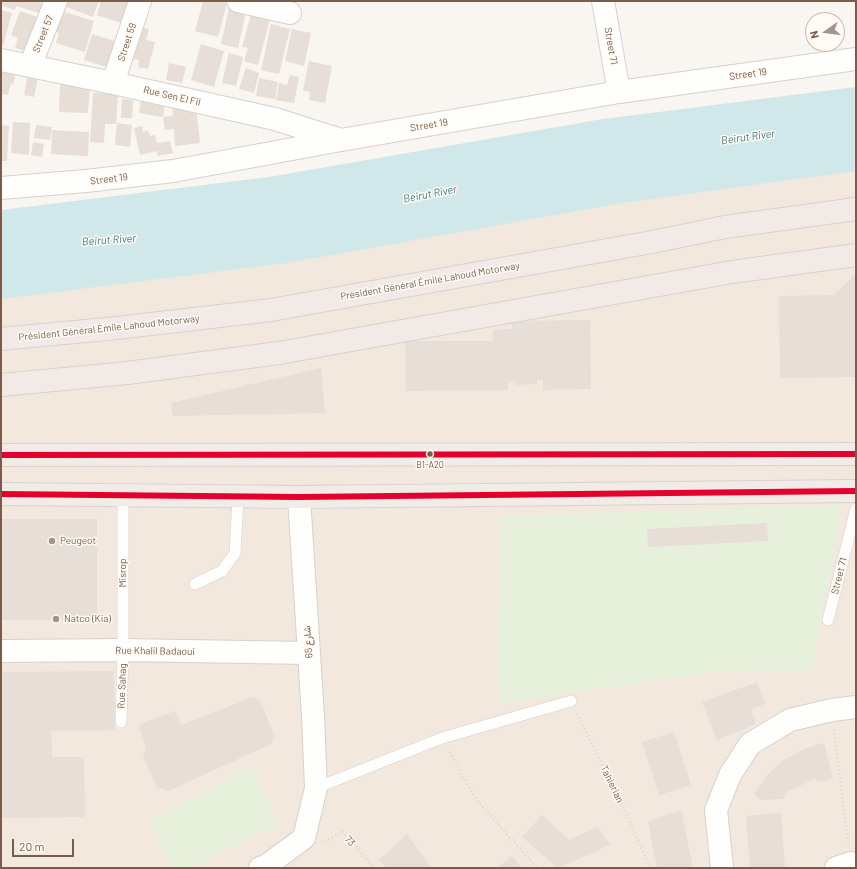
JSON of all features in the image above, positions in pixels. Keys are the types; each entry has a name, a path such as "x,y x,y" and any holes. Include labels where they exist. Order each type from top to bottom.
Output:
{"highway":[{"name":"Président Général Émile Lahoud Motorway","path":"1,339 117,328 271,310 652,242 725,227 856,208"},
{"path":"1,385 127,373 279,353 732,272 856,255"},
{"path":"1,455 856,454"},
{"path":"1,494 299,497 856,491"}],"street":[{"name":"Street 57","path":"30,66 56,1"},
{"name":"Street 59","path":"113,83 140,1"},
{"path":"238,1 290,14"},
{"name":"Street 71","path":"603,1 619,92"},
{"name":"Street 19","path":"1,188 86,182 173,172 341,140 619,92 856,59"},
{"name":"Rue Sen El Fil","path":"1,60 275,119 341,140"},
{"name":"شارع 65","path":"299,497 316,788 304,838"},
{"name":"Rue Khalil Badaoui","path":"1,651 123,650 309,653"},
{"path":"722,868 716,810 730,774 750,744 790,720 832,710 856,707"},
{"path":"264,867 304,838"}],"lane":[{"name":"Misrop","path":"123,496 123,650"},
{"path":"195,584 222,571 235,553 238,497"},
{"name":"Street 71","path":"828,620 856,508"},
{"name":"Rue Sahag","path":"121,722 123,650"},
{"path":"316,788 442,738 571,701"}],"path":[{"name":"Tahlerian","path":"571,701 626,812 650,868"},
{"path":"832,710 849,865"},
{"path":"442,738 475,798 537,868"},
{"name":"73","path":"304,838 313,849 343,832 374,868"}],"shaded area":[{"path":"856,122 856,868 1,868 1,248"}],"green space":[{"path":"842,505 812,670 715,672 498,703 500,516"},
{"path":"253,767 279,824 190,868 170,868 150,820"}],"water":[{"name":"Beirut River","path":"856,87 856,171 622,203 287,263 1,299 1,210 269,177 603,119"}],"building":[{"path":"1,1 37,1 46,4 42,14 16,6 15,10 1,5"},
{"path":"60,1 99,1 93,17 59,4"},
{"path":"101,1 129,1 122,23 97,15"},
{"path":"203,1 219,1 227,3 218,37 195,31"},
{"path":"229,8 246,12 238,48 221,44"},
{"path":"1,10 12,13 3,46 1,45"},
{"path":"58,10 94,21 85,52 56,43 59,33 52,31"},
{"path":"20,11 40,18 28,52 15,48 18,38 11,35"},
{"path":"251,14 270,19 258,65 244,61 248,48 242,47"},
{"path":"271,24 290,29 279,74 261,70"},
{"path":"141,27 149,29 146,40 155,42 148,69 138,67 139,60 129,58"},
{"path":"292,29 311,33 304,66 285,61"},
{"path":"92,34 121,43 113,69 84,60"},
{"path":"201,44 224,51 214,87 191,80"},
{"path":"229,53 243,57 236,86 222,83"},
{"path":"309,61 332,66 325,103 309,100 310,92 303,90"},
{"path":"169,63 186,67 182,83 166,80"},
{"path":"1,68 16,72 8,95 1,94"},
{"path":"246,68 259,73 254,93 239,89"},
{"path":"29,70 39,72 34,97 24,95"},
{"path":"290,75 299,77 294,103 276,100 279,83 287,85"},
{"path":"259,78 278,82 275,99 256,96"},
{"path":"60,84 90,86 88,113 59,112"},
{"path":"93,93 118,94 116,124 105,124 104,143 90,142"},
{"path":"142,95 165,105 163,117 139,113"},
{"path":"122,99 133,100 132,118 121,118"},
{"path":"172,100 196,106 200,143 175,146 174,129 165,130 163,117 173,116"},
{"path":"13,122 30,123 29,155 11,153"},
{"path":"117,123 132,125 130,147 115,145"},
{"path":"1,125 9,126 7,161 1,161"},
{"path":"36,125 52,127 50,140 34,138"},
{"path":"142,126 143,132 148,130 150,136 155,135 157,143 170,141 173,153 158,156 156,151 140,155 134,128"},
{"path":"52,130 89,132 88,156 51,154"},
{"path":"33,142 44,144 42,157 31,155"},
{"path":"856,275 856,377 780,378 779,296 834,295 853,276"},
{"path":"590,320 591,389 543,390 543,380 537,380 537,384 515,385 515,381 508,381 508,390 406,391 405,341 493,341 493,330 512,329 512,321"},
{"path":"321,368 325,413 173,416 171,403"},
{"path":"1,519 97,519 97,620 1,620"},
{"path":"767,523 768,541 648,547 647,529"},
{"path":"114,671 115,730 51,731 52,757 84,757 85,817 1,818 1,672"},
{"path":"757,682 765,704 751,709 756,724 717,740 702,702"},
{"path":"253,697 260,700 274,736 271,744 168,791 157,787 143,755 146,747 138,725 175,711 181,725"},
{"path":"674,732 691,785 659,795 642,742"},
{"path":"824,743 833,778 818,782 814,779 785,793 784,799 761,800 754,794 767,775 784,760 806,748"},
{"path":"681,810 693,868 657,868 648,821"},
{"path":"781,813 785,868 750,868 746,816"},
{"path":"542,815 569,840 598,827 610,845 558,868 522,837"},
{"path":"407,834 431,868 386,868 379,860"},
{"path":"512,856 522,868 497,868"}],"transit line":[{"path":"1,455 856,454"},
{"path":"1,494 299,497 856,491"}],"place":[{"name":"B1-A20","path":"430,454"},
{"name":"Peugeot","path":"52,541"},
{"name":"Natco (Kia)","path":"56,619"}]}
